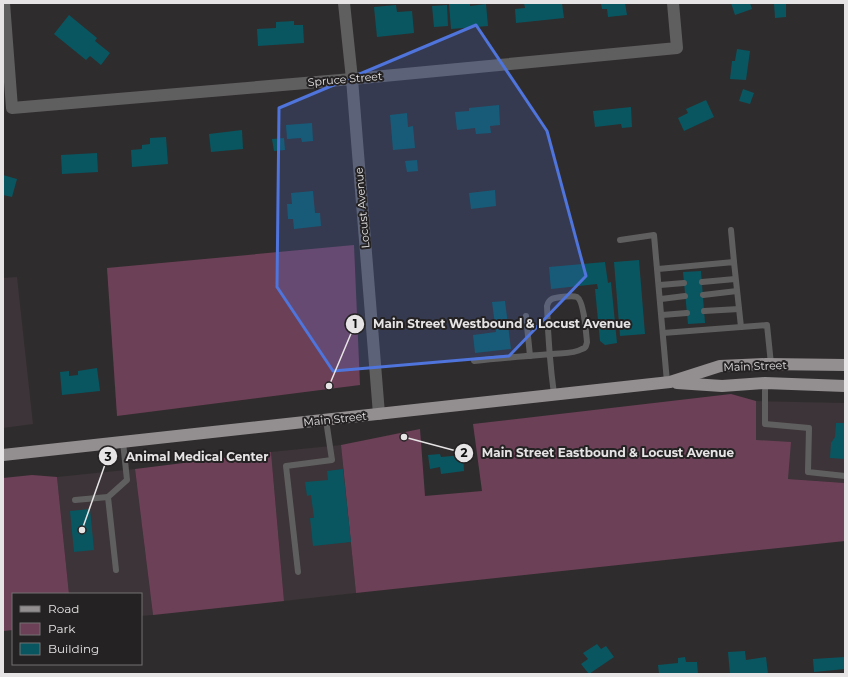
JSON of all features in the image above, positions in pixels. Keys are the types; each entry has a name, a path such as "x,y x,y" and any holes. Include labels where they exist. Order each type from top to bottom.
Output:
{"main road":[{"name":"Main Street","path":"667,382 720,366 771,364 845,365"},
{"name":"Main Street","path":"3,455 667,382 722,386 765,383 845,386"}],"street":[{"name":"Spruce Street","path":"4,3 12,108 352,79 677,48 673,3"},
{"name":"Locust Avenue","path":"344,3 352,79 379,414"}],"lane":[{"path":"732,230 735,279 741,327"},
{"path":"620,240 654,235 660,285 667,382"},
{"path":"658,269 734,262"},
{"path":"702,282 735,279"},
{"path":"660,285 684,283"},
{"path":"702,295 737,291"},
{"path":"661,299 685,296"},
{"path":"474,361 550,354 584,349 586,346 582,306 577,297 552,298 548,301 547,306 550,354 551,371 554,394"},
{"path":"704,312 739,309"},
{"path":"662,315 686,313"},
{"path":"526,316 530,356"},
{"path":"663,333 767,325 771,364"},
{"path":"765,383 765,424 809,428 808,472 845,476"},
{"path":"298,572 286,466 332,460 326,420"},
{"path":"75,500 108,497 127,480 123,442"},
{"path":"108,497 116,570"}],"highlighted area":[{"path":"476,25 547,131 586,276 509,356 333,371 277,287 279,108"}],"shaded area":[{"path":"17,277 33,424 3,428 3,278"},
{"path":"756,401 845,403 845,483 788,479 756,440"},
{"path":"341,445 356,593 284,601 271,452"},
{"path":"135,469 153,615 142,616 142,593 69,593 57,477"}],"green space":[{"path":"354,245 360,385 117,416 107,268"},
{"path":"731,394 756,401 756,440 791,442 788,479 845,483 845,541 356,593 341,445 420,429 425,496 482,491 473,424"},
{"path":"271,452 284,601 153,615 135,469"},
{"path":"32,475 57,477 69,593 12,593 12,630 3,631 3,478"}],"building":[{"path":"470,3 470,6 486,4 488,26 451,29 449,4"},
{"path":"524,3 562,3 564,18 516,23 515,9 525,8"},
{"path":"601,3 625,3 627,15 608,17 607,9 602,9"},
{"path":"731,3 750,3 752,9 735,15"},
{"path":"774,3 786,3 786,17 775,18"},
{"path":"396,5 397,12 412,11 414,33 377,37 374,7"},
{"path":"447,5 448,26 434,27 432,6"},
{"path":"69,15 97,38 95,41 110,53 101,65 90,56 86,60 54,34"},
{"path":"294,21 294,25 303,25 304,43 258,46 257,29 276,28 276,22"},
{"path":"737,49 750,51 746,80 730,79 732,61 735,61"},
{"path":"743,89 754,93 750,104 739,101"},
{"path":"706,100 714,117 684,131 678,118 688,113 686,109"},
{"path":"499,105 500,125 490,126 491,133 476,134 475,128 457,130 455,112 469,111 469,108"},
{"path":"631,107 632,127 622,128 621,124 595,127 593,111"},
{"path":"407,113 408,127 413,126 415,148 393,150 390,115"},
{"path":"312,123 313,141 302,142 301,138 287,139 286,125"},
{"path":"242,130 243,149 211,152 209,134"},
{"path":"166,137 168,164 132,167 131,150 142,149 142,145 150,144 150,138"},
{"path":"284,138 285,150 274,151 272,139"},
{"path":"97,153 98,172 62,174 61,155"},
{"path":"417,160 418,171 407,172 405,161"},
{"path":"3,175 17,179 12,197 3,195"},
{"path":"495,190 496,206 471,209 469,193"},
{"path":"313,191 315,213 320,213 321,226 294,229 293,219 288,219 287,204 292,204 291,193"},
{"path":"639,260 645,334 620,336 614,262"},
{"path":"605,262 608,283 611,282 617,343 605,345 600,341 595,289 598,289 597,284 551,289 549,267"},
{"path":"701,271 705,323 688,324 683,272"},
{"path":"505,301 511,349 475,353 473,335 496,332 492,302"},
{"path":"97,368 100,391 62,395 60,372 69,371 69,376 78,375 78,371"},
{"path":"836,423 845,423 845,459 830,458 831,443 835,437"},
{"path":"440,454 441,457 463,455 464,471 441,474 440,467 430,469 428,455"},
{"path":"343,469 351,542 313,546 310,518 314,518 311,495 307,496 305,482 328,480 327,471"},
{"path":"90,509 94,550 74,552 70,511"},
{"path":"597,644 601,649 606,646 614,657 589,674 581,664 588,659 583,653"},
{"path":"745,651 746,660 766,657 768,674 730,674 728,652"},
{"path":"685,657 686,662 697,662 698,674 659,674 658,665 678,663 678,658"},
{"path":"845,657 845,669 814,672 813,659"}],"place":[{"name":"Main Street Westbound & Locust Avenue","path":"329,386"},
{"name":"Main Street Eastbound & Locust Avenue","path":"404,437"},
{"name":"Animal Medical Center","path":"82,530"}]}
